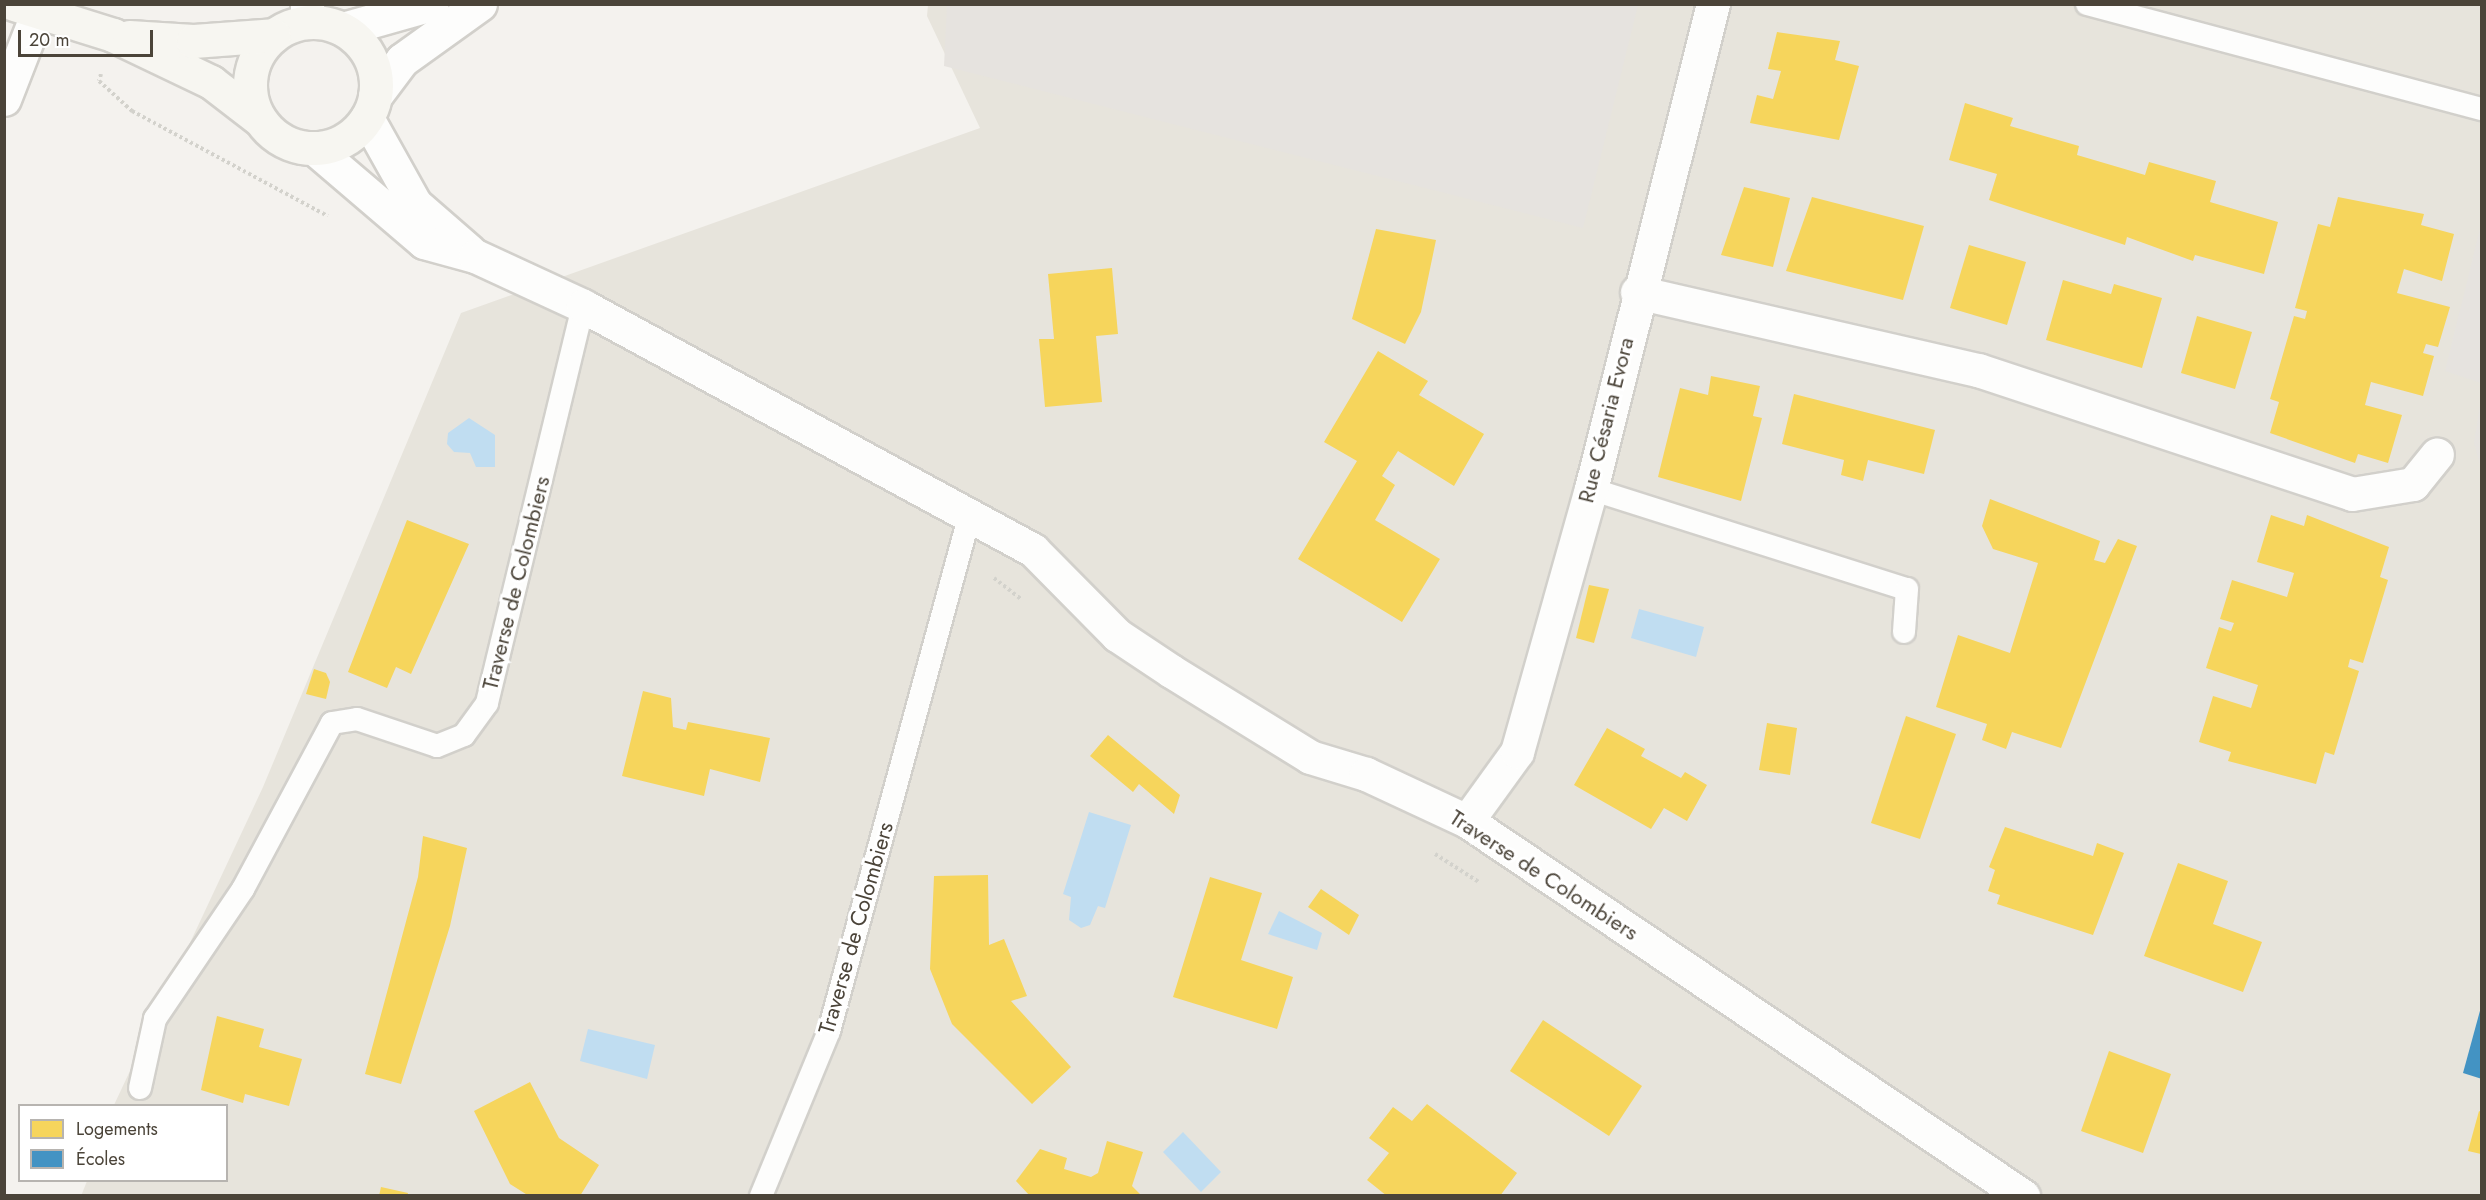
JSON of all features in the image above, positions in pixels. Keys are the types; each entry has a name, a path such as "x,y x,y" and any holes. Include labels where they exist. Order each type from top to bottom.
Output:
{"street":[{"path":"343,29 432,4"},
{"path":"4,99 26,8 113,35 211,82 260,118 283,140 314,148 335,144 371,107 402,60 480,4"},
{"name":"Rue Césaria Evora","path":"1467,821 1517,752 1591,489 1637,292 1692,100 1713,4"},
{"path":"260,118 250,84 253,65 274,35 307,13 343,29 369,58 371,107"},
{"path":"113,35 193,41 274,35"},
{"name":"Traverse de Colombiers","path":"371,107 416,204 475,256"},
{"name":"Traverse de Colombiers","path":"314,148 424,242 475,256 584,306 1033,550 1117,635 1300,750 1467,821 2023,1196"},
{"path":"1637,292 1978,370 2352,494 2413,484 2437,454"}],"lane":[{"path":"2087,4 2481,109"},
{"name":"Traverse de Colombiers","path":"140,1088 155,1019 243,889 332,723 357,719 437,746 464,735 487,703 584,306"},
{"path":"1591,489 1907,589 1904,632"},
{"name":"Traverse de Colombiers","path":"762,1196 829,1031 970,514"}],"path":[{"path":"99,81 132,111 332,218"},
{"path":"959,555 1029,607"},
{"path":"1422,847 1482,884"}],"shaded area":[{"path":"947,4 1638,5 1583,228 944,66"},
{"path":"928,5 2481,5 2481,1195 81,1196 87,1182 228,1182 228,1104 114,1104 263,787 461,313 980,128 927,16"},
{"path":"2481,225 2481,383 2445,371"},
{"path":"2481,399 2482,468 2474,443"}],"water":[{"path":"469,418 495,435 495,467 476,467 470,453 454,452 447,444 448,433"},
{"path":"1639,609 1704,627 1696,657 1631,638"},
{"path":"1089,812 1131,825 1105,908 1098,906 1090,925 1081,928 1069,920 1071,897 1063,894"},
{"path":"1279,911 1322,933 1317,950 1268,934"},
{"path":"588,1029 655,1045 647,1079 580,1061"},
{"path":"1183,1132 1221,1172 1201,1192 1163,1152"}],"building: Logements":[{"path":"1777,32 1840,41 1835,60 1859,66 1839,140 1750,123 1757,95 1773,99 1781,71 1768,69"},
{"path":"1965,103 2013,118 2010,126 2079,146 2077,155 2145,175 2149,162 2216,181 2210,202 2278,222 2264,274 2195,255 2193,261 2127,237 2125,245 1989,200 1997,174 1949,160"},
{"path":"1744,187 1790,198 1773,267 1721,255"},
{"path":"1812,197 1924,226 1903,300 1786,271"},
{"path":"2338,197 2424,214 2421,225 2454,234 2442,281 2404,269 2397,293 2450,307 2438,347 2426,344 2423,353 2434,356 2423,396 2371,382 2365,405 2402,415 2388,463 2358,454 2355,463 2270,433 2279,402 2270,399 2294,316 2305,319 2307,311 2295,308 2318,224 2330,227"},
{"path":"1376,229 1436,240 1421,312 1405,344 1352,319"},
{"path":"1969,245 2026,262 2007,325 1950,308"},
{"path":"1112,268 1118,334 1096,336 1102,402 1045,407 1039,339 1054,339 1048,274"},
{"path":"2063,280 2111,294 2114,284 2162,298 2142,368 2046,340"},
{"path":"2197,316 2252,332 2235,389 2181,373"},
{"path":"1378,351 1428,381 1419,395 1484,434 1454,486 1398,451 1382,476 1395,485 1375,520 1440,559 1402,622 1298,559 1357,461 1324,442"},
{"path":"1711,376 1760,386 1753,416 1762,418 1741,501 1658,477 1680,388 1708,395"},
{"path":"1794,394 1935,430 1924,474 1868,460 1863,481 1841,475 1844,460 1782,444"},
{"path":"1990,499 2100,541 2094,560 2105,563 2118,539 2137,546 2061,748 2012,732 2006,749 1982,740 1987,724 1936,707 1958,635 2010,653 2038,563 1993,549 1982,526"},
{"path":"2271,515 2304,526 2307,515 2389,547 2380,577 2388,580 2363,663 2350,659 2348,667 2359,671 2334,755 2325,752 2316,784 2228,761 2231,752 2199,742 2213,696 2251,708 2258,685 2206,668 2219,627 2231,631 2234,623 2220,619 2232,580 2287,597 2294,573 2257,562"},
{"path":"407,520 469,544 411,674 396,667 387,688 348,672"},
{"path":"1589,585 1609,589 1594,643 1576,638"},
{"path":"314,669 326,673 330,682 326,699 306,694"},
{"path":"643,691 671,698 673,727 686,730 688,722 770,738 760,782 710,769 704,796 622,776"},
{"path":"1906,716 1956,734 1920,839 1871,823"},
{"path":"1767,723 1797,728 1790,775 1759,770"},
{"path":"1607,728 1645,749 1641,756 1681,778 1685,772 1707,785 1687,821 1664,808 1651,829 1574,785"},
{"path":"1108,735 1180,795 1174,814 1139,784 1133,792 1090,756"},
{"path":"2005,827 2093,856 2097,843 2124,853 2093,935 1997,904 2000,895 1988,891 1995,870 1989,867"},
{"path":"423,836 467,848 450,926 401,1084 365,1074 418,877"},
{"path":"2178,863 2228,881 2213,924 2262,942 2243,992 2144,956"},
{"path":"988,875 989,945 1004,939 1027,996 1011,1001 1071,1067 1032,1104 952,1024 930,969 934,876"},
{"path":"1210,877 1262,893 1241,960 1293,977 1277,1029 1173,997"},
{"path":"1321,889 1359,915 1349,935 1308,907"},
{"path":"217,1016 264,1029 259,1047 302,1059 289,1106 245,1094 243,1103 201,1090"},
{"path":"1543,1020 1642,1086 1609,1136 1510,1071"},
{"path":"2109,1051 2171,1074 2143,1153 2081,1131"},
{"path":"530,1082 559,1138 599,1165 580,1196 529,1196 510,1184 474,1111"},
{"path":"1427,1104 1517,1173 1500,1196 1387,1196 1367,1180 1389,1153 1369,1138 1393,1107 1412,1121"},
{"path":"2479,1111 2481,1112 2481,1154 2468,1151"},
{"path":"1107,1141 1143,1152 1132,1186 1142,1196 1030,1196 1016,1181 1040,1149 1067,1158 1064,1169 1091,1177 1098,1173"},
{"path":"381,1187 408,1193 407,1196 379,1196"}],"building: Écoles":[{"path":"2482,1007 2482,1079 2463,1073"}]}
